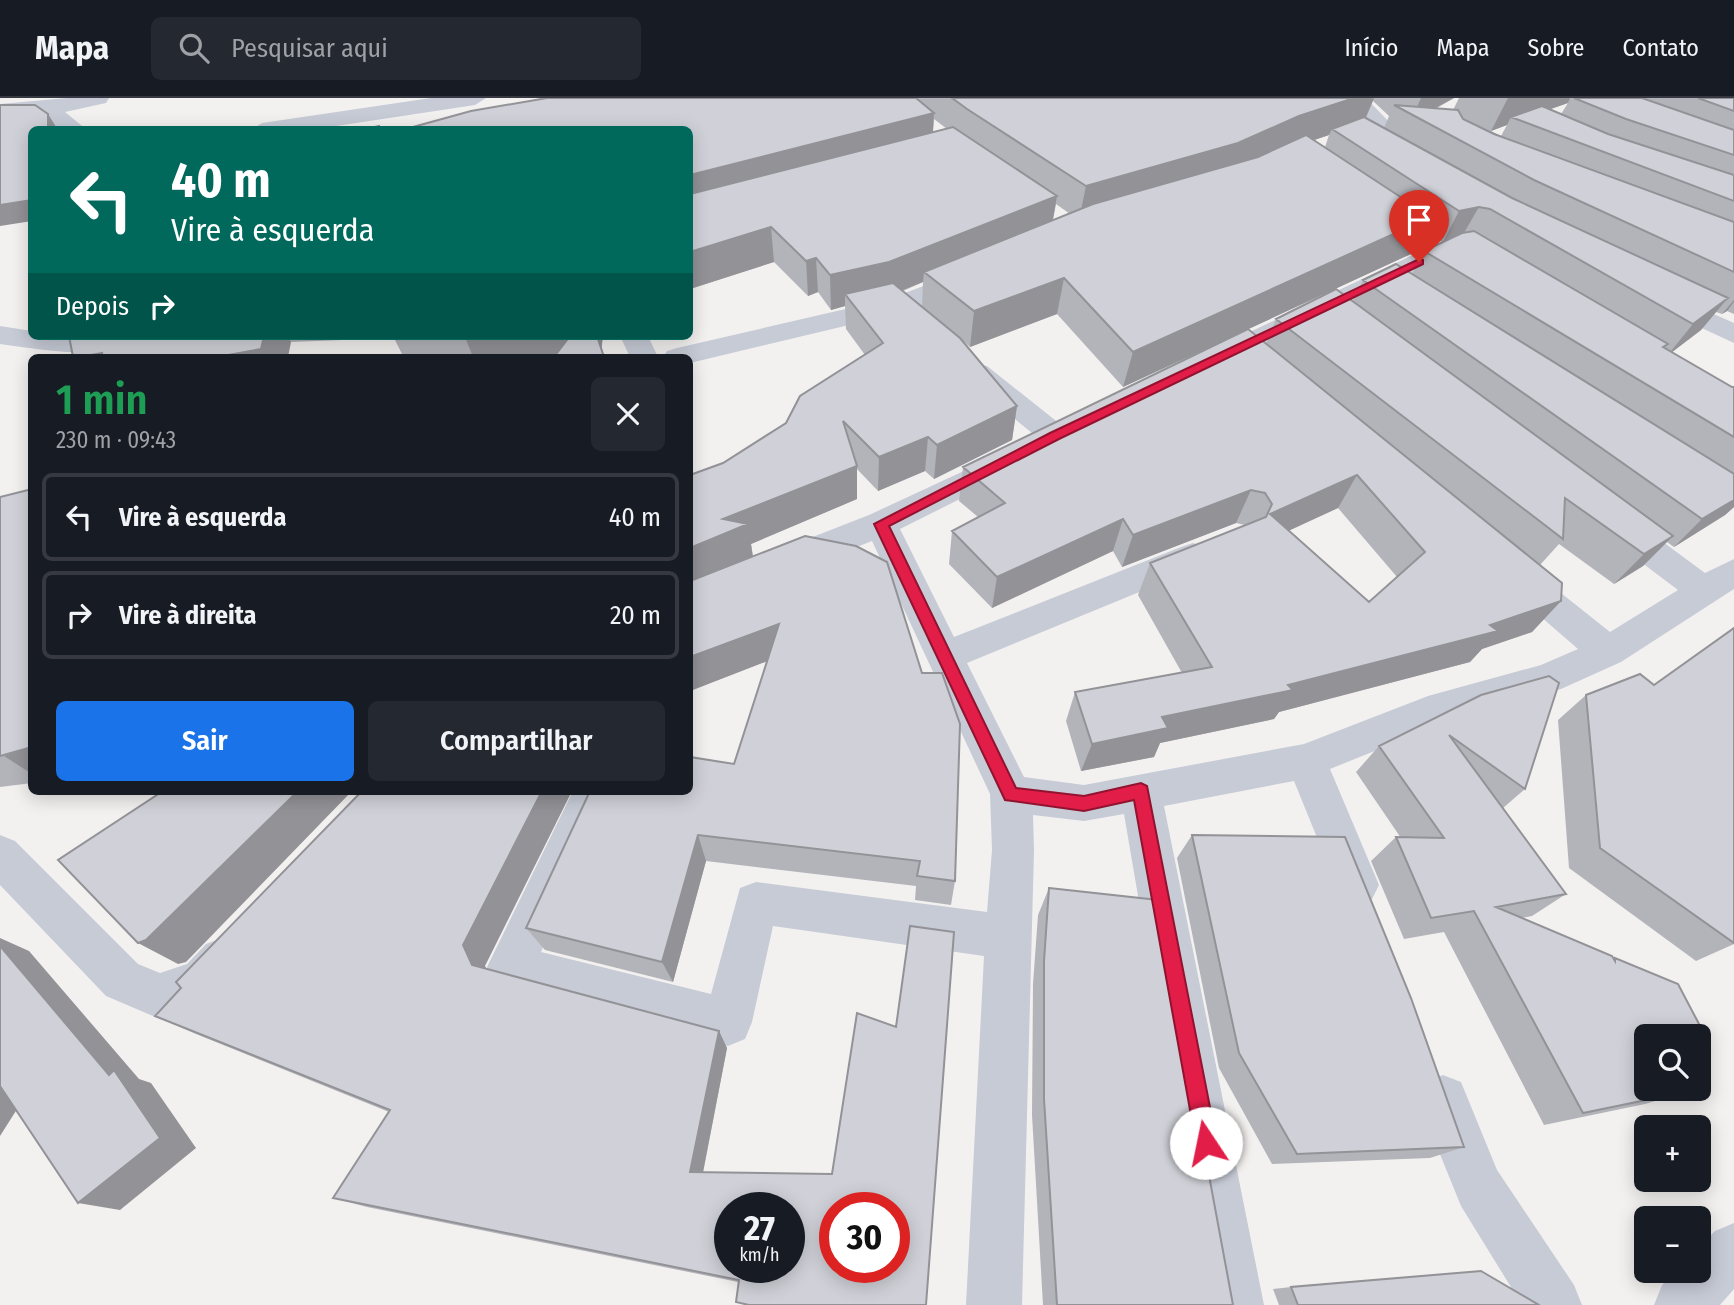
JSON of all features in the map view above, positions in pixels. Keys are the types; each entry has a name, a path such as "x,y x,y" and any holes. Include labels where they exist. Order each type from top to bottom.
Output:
{"street":[{"path":"0,111 47,109 99,98"},
{"path":"289,126 475,98"},
{"path":"1354,98 1379,136"},
{"path":"47,109 70,126"},
{"path":"1188,372 1249,356 1395,286 1426,246 1462,249 1485,263"},
{"path":"690,354 898,305 1000,264"},
{"path":"1637,287 1734,334"},
{"path":"898,305 925,329"},
{"path":"0,335 28,337"},
{"path":"62,340 146,340"},
{"path":"693,597 881,524 1066,430 953,353"},
{"path":"1592,507 1704,591"},
{"path":"881,524 1011,794 1013,850 1007,937 995,1305"},
{"path":"945,656 1225,544"},
{"path":"1492,556 1608,652"},
{"path":"1011,794 1084,803 1306,761 1442,708 1548,678 1608,652 1734,572"},
{"path":"1306,761 1374,929"},
{"path":"1141,791 1236,1305"},
{"path":"592,795 510,967 728,1022 756,903 1007,937"},
{"path":"0,855 122,980 160,996 201,982 249,932"},
{"path":"1426,1059 1479,1188 1554,1305"},
{"path":"1682,1305 1734,1250"}],"building":[{"path":"547,98 916,98 934,113 693,174 693,126 417,126 471,111"},
{"path":"952,98 1354,98 1299,116 1238,143 1086,186"},
{"path":"1574,98 1642,98 1734,130 1734,155 1626,119"},
{"path":"1698,98 1734,98 1734,111"},
{"path":"0,105 35,105 48,114 48,126 28,126 28,201 0,205"},
{"path":"1394,105 1458,110 1463,119 1494,134 1734,222 1734,272 1534,180"},
{"path":"1542,106 1608,134 1734,175 1734,201 1511,117"},
{"path":"1364,117 1512,198 1728,298 1693,324 1490,209 1479,207 1459,211 1332,129"},
{"path":"953,127 1057,196 889,262 830,275 816,258 806,261 771,227 693,251 693,193"},
{"path":"1306,135 1431,217 1133,352 1064,278 974,311 924,272 1093,204 1258,157"},
{"path":"1474,231 1668,344 1663,347 1734,387 1734,437 1424,251 1462,233"},
{"path":"1396,264 1734,474 1734,500 1702,519 1363,280"},
{"path":"893,283 960,338 1017,406 937,445 928,437 879,457 843,421 857,466 723,519 748,524 693,547 693,474 723,463 786,423 800,396 883,343 845,294"},
{"path":"1336,289 1673,536 1644,554 1565,498 1563,539 1276,319"},
{"path":"1248,329 1562,583 1561,601 1490,625 1498,631 1288,685 1293,690 1162,717 1168,728 1092,744 1075,692 1212,667 1150,563 1266,517 1272,504 1265,493 1251,490 1133,535 1123,519 997,577 952,531 1005,503 963,467","holes":["1357,475 1425,552 1369,602 1270,514"]},
{"path":"70,340 263,340 261,349 234,354 72,354"},
{"path":"567,340 598,340 603,354 556,354"},
{"path":"28,490 28,748 0,756 0,497"},
{"path":"805,536 856,546 887,562 922,673 942,673 960,724 955,881 917,876 920,861 698,835 662,962 526,928 588,795 693,795 693,757 734,764 779,624 693,656 693,580"},
{"path":"1734,628 1734,943 1600,848 1586,695 1640,674 1654,685"},
{"path":"1549,676 1559,683 1525,789 1449,735 1566,894 1496,907 1612,956 1615,961 1615,958 1678,984 1699,1024 1634,1024 1634,1101 1641,1101 1583,1113 1474,911 1431,918 1396,837 1444,838 1379,746 1481,695"},
{"path":"157,795 294,795 146,940 138,943 58,860"},
{"path":"358,795 540,795 463,945 472,965 719,1031 690,1172 832,1174 857,1013 896,1027 910,926 954,932 926,1305 749,1305 736,1302 739,1283 805,1283 805,1192 714,1192 714,1275 333,1198 390,1110 155,1016 181,988 176,982"},
{"path":"1192,835 1345,837 1411,998 1464,1147 1297,1154 1239,1053"},
{"path":"1049,888 1158,900 1233,1305 1057,1305 1044,1099 1044,961"},
{"path":"0,946 109,1075 114,1070 160,1138 78,1203 0,1086"},
{"path":"1481,1271 1539,1305 1298,1305 1291,1287"}],"route":[{"path":"1206,1143 1141,791 1084,803 1011,794 881,524 1055,436 1419,262"}]}
